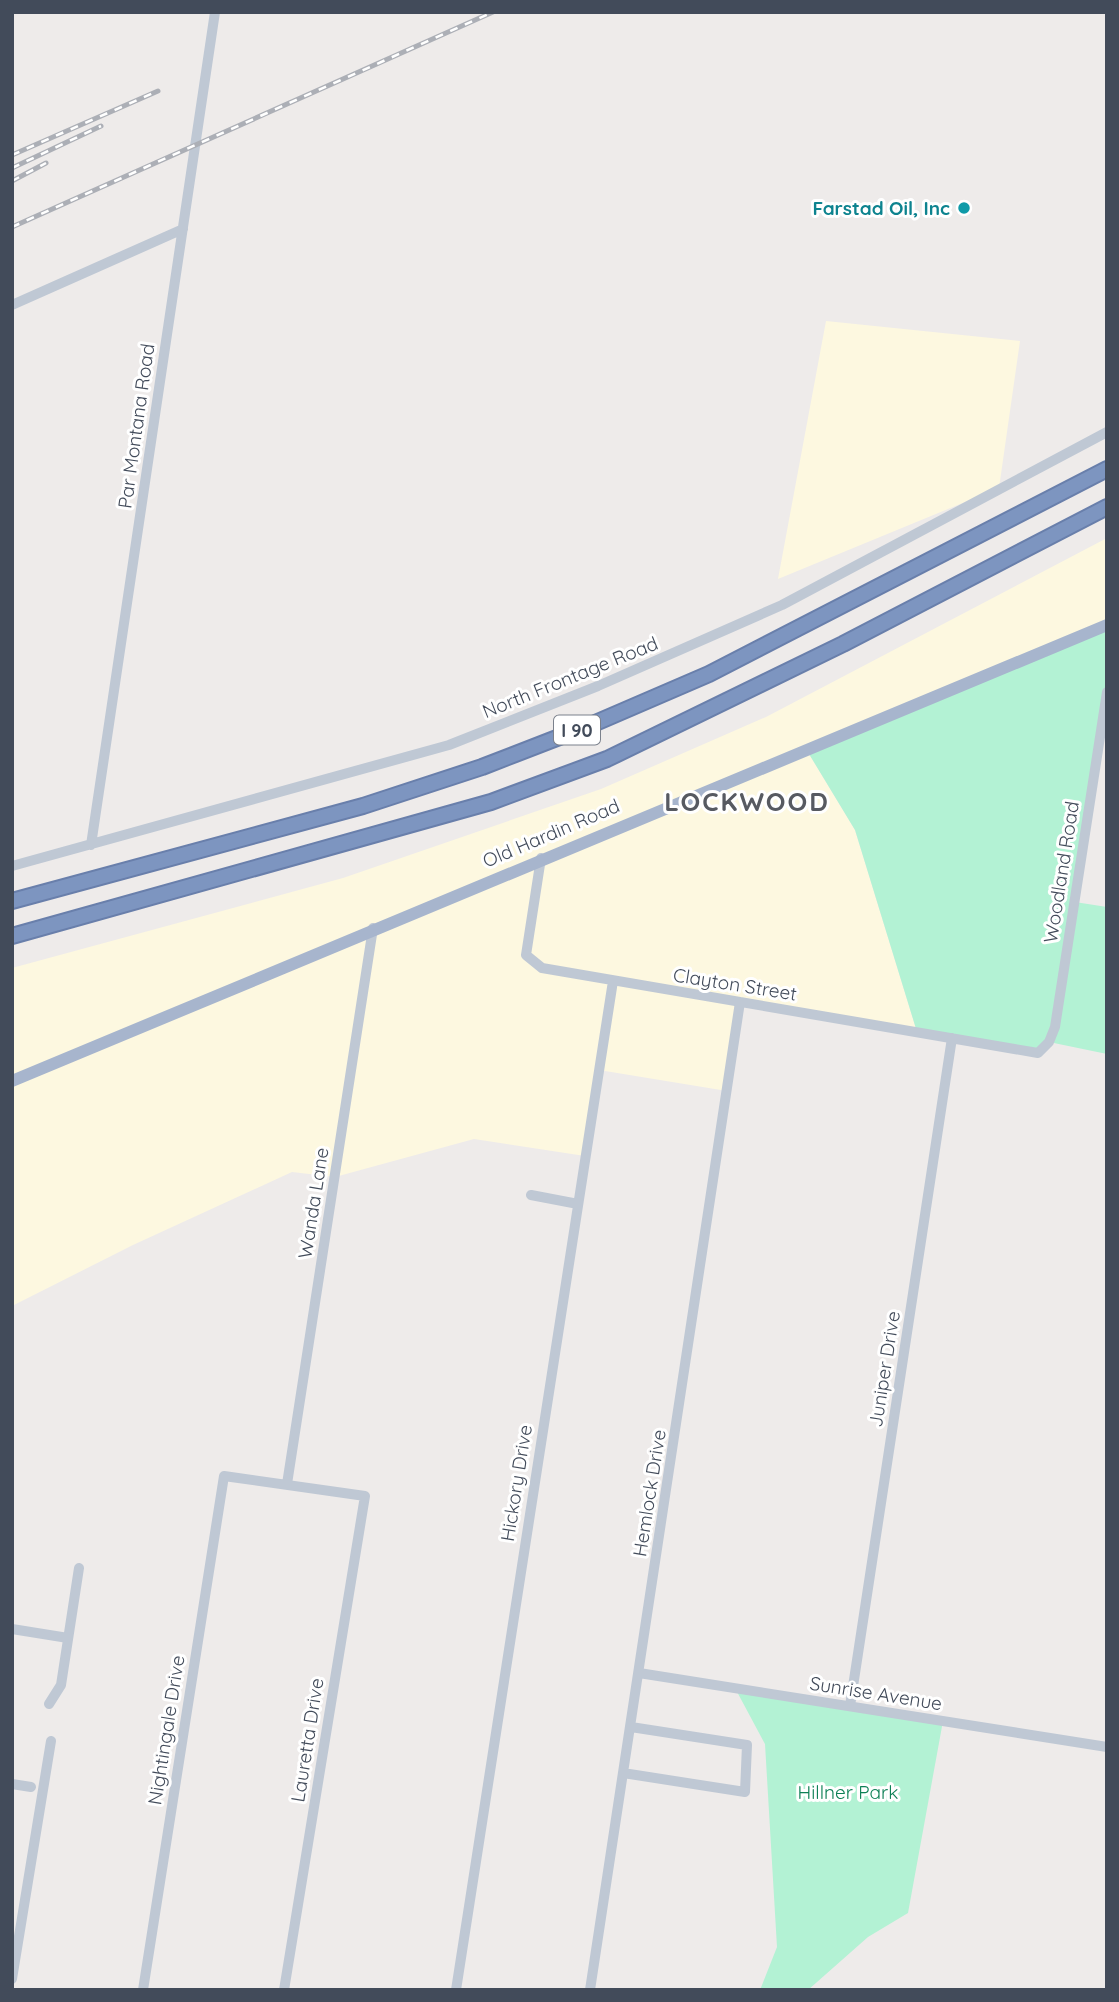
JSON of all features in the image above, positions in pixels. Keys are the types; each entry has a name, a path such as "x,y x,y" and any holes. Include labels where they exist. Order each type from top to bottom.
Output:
{"highway":[{"name":"I 90","path":"12,901 363,806 482,767 593,724 709,674 1107,469"},
{"name":"I 90","path":"12,936 465,809 607,759 843,644 1107,507"}],"main road":[{"name":"Old Hardin Road","path":"12,1081 541,858 1107,625"}],"street":[{"name":"Par Montana Road","path":"91,845 215,12"},
{"path":"12,305 183,229"},
{"name":"North Frontage Road","path":"12,866 449,745 598,686 782,605 1107,432"},
{"name":"Woodland Road","path":"1038,1053 1049,1042 1055,1027 1107,692"},
{"name":"Clayton Street","path":"541,858 526,955 541,968 1038,1053"},
{"name":"Wanda Lane","path":"287,1484 373,928"},
{"name":"Hickory Drive","path":"456,1990 613,981"},
{"name":"Hemlock Drive","path":"590,1990 740,1002"},
{"name":"Juniper Drive","path":"850,1706 952,1038"},
{"path":"531,1195 578,1204"},
{"name":"Nightingale Drive","path":"143,1990 224,1476 287,1484"},
{"name":"Lauretta Drive","path":"284,1990 365,1496 287,1484"},
{"path":"49,1704 61,1685 79,1568"},
{"path":"12,1629 68,1638"},
{"name":"Sunrise Avenue","path":"639,1673 1107,1747"},
{"path":"623,1773 745,1792 747,1745 631,1727"},
{"path":"12,1979 51,1741"},
{"path":"12,1784 31,1787"}],"shaded area":[{"path":"826,321 1020,341 999,488 778,579"},
{"path":"1107,538 1107,625 806,749 855,830 917,1032 740,1002 727,1091 599,1070 585,1156 474,1139 335,1177 292,1172 133,1245 12,1306 12,968 343,878 601,789 766,717"}],"green space":[{"path":"1107,625 1107,692 1075,902 1107,907 1107,1054 1049,1042 1038,1053 917,1032 855,830 806,749"},
{"name":"Hillner Park","path":"735,1688 943,1721 908,1913 868,1937 808,1990 760,1990 777,1947 765,1744"}],"railway":[{"path":"12,227 493,12"},
{"path":"12,155 158,91"},
{"path":"12,168 101,126"},
{"path":"12,181 46,163"}],"place":[{"name":"Farstad Oil, Inc","path":"964,208"}],"district":[{"name":"LOCKWOOD","path":"747,801"}]}
